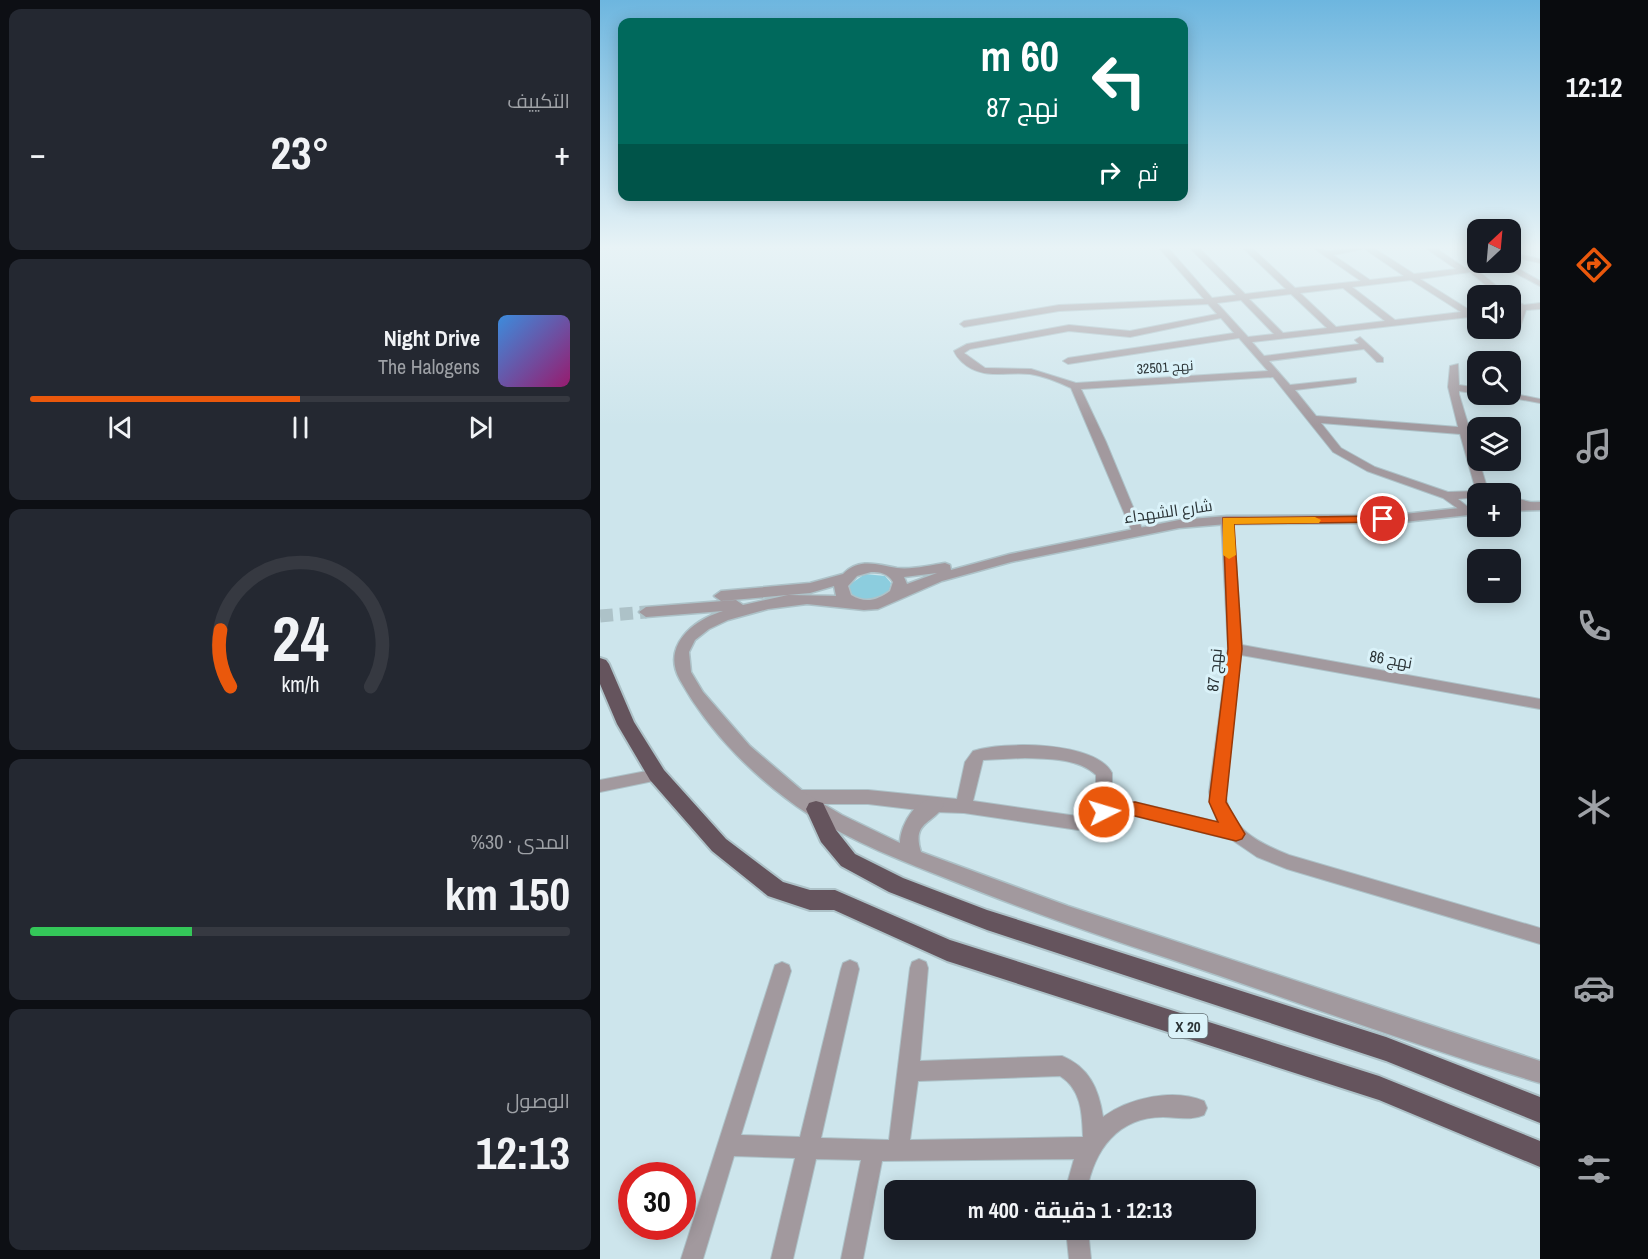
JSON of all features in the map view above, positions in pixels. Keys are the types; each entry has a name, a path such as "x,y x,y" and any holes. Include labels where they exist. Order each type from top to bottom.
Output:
{"highway":[{"path":"600,664 626,724 657,775"},
{"name":"X 20","path":"657,775 719,845 776,890 804,899 835,900 870,918 946,950 1379,1088 1540,1154"},
{"name":"X 20","path":"816,810 828,836 848,860 896,885 987,920 1386,1049 1540,1110"}],"street":[{"path":"964,324 1066,308"},
{"path":"1218,308 1273,374 1288,388 1328,441 1350,459 1394,478 1447,496 1467,507"},
{"path":"1253,308 1294,355"},
{"path":"1311,308 1334,329"},
{"path":"1374,308 1392,322"},
{"path":"1068,361 1244,338 1279,336 1467,314"},
{"path":"1137,531 1101,442 1075,386 1040,373 986,373 975,370 959,354 959,351 967,347 1073,328 1130,334 1225,315"},
{"path":"1348,327 1380,360"},
{"path":"1261,359 1366,346"},
{"path":"1455,366 1453,387 1463,431 1480,483"},
{"name":"نهج 32501","path":"1075,386 1273,374"},
{"path":"1288,388 1353,380"},
{"path":"1453,387 1467,389"},
{"path":"1521,398 1537,401"},
{"path":"1312,419 1463,431"},
{"path":"1447,496 1467,495"},
{"path":"1521,502 1538,506"},
{"path":"1521,507 1538,506"},
{"name":"شارع الشهداء","path":"1010,558 1179,524 1227,520 1395,519 1467,511"},
{"name":"نهج 87","path":"1227,520 1235,649 1217,802 1231,827"},
{"path":"999,557 1010,558 937,578 897,593 876,605 788,600 645,608 836,583 870,567 879,567 895,573 938,569 999,557"},
{"path":"895,573 900,582 897,593"},
{"path":"845,578 841,591 850,602"},
{"path":"788,600 735,610 710,621 690,637 684,646 680,665 689,686 745,754 816,810 877,843 1085,923 1540,1072"},
{"name":"نهج 86","path":"1235,649 1540,704"},
{"path":"964,806 973,762 978,755 1006,750 1072,757 1095,762 1104,773 1104,812"},
{"path":"600,786 657,775"},
{"path":"797,797 868,797 964,806 1078,823 1104,812 1135,809 1231,827 1266,854 1311,870 1540,936"},
{"path":"914,857 910,849 909,832 918,816 935,805"},
{"path":"898,1151 909,1071 919,968"},
{"path":"782,1259 850,969"},
{"path":"692,1259 782,971"},
{"path":"909,1071 1062,1066 1075,1072 1084,1083 1090,1096 1091,1143"},
{"path":"1078,1180 1080,1167 1091,1143 1115,1119 1132,1111 1150,1107 1197,1108"},
{"path":"727,1144 898,1151 1091,1143"},
{"path":"852,1259 874,1150"},
{"path":"1078,1240 1080,1259"}],"shaded area":[{"path":"865,574 885,576 891,583 889,592 880,599 870,601 850,594 849,585"}],"tunnel":[{"path":"600,616 646,612"}],"slow traffic":[{"path":"1229,555 1227,520 1315,520"}],"route":[{"path":"1104,812 1135,809 1236,834 1225,821 1217,802 1235,649 1227,520 1383,519"}]}
